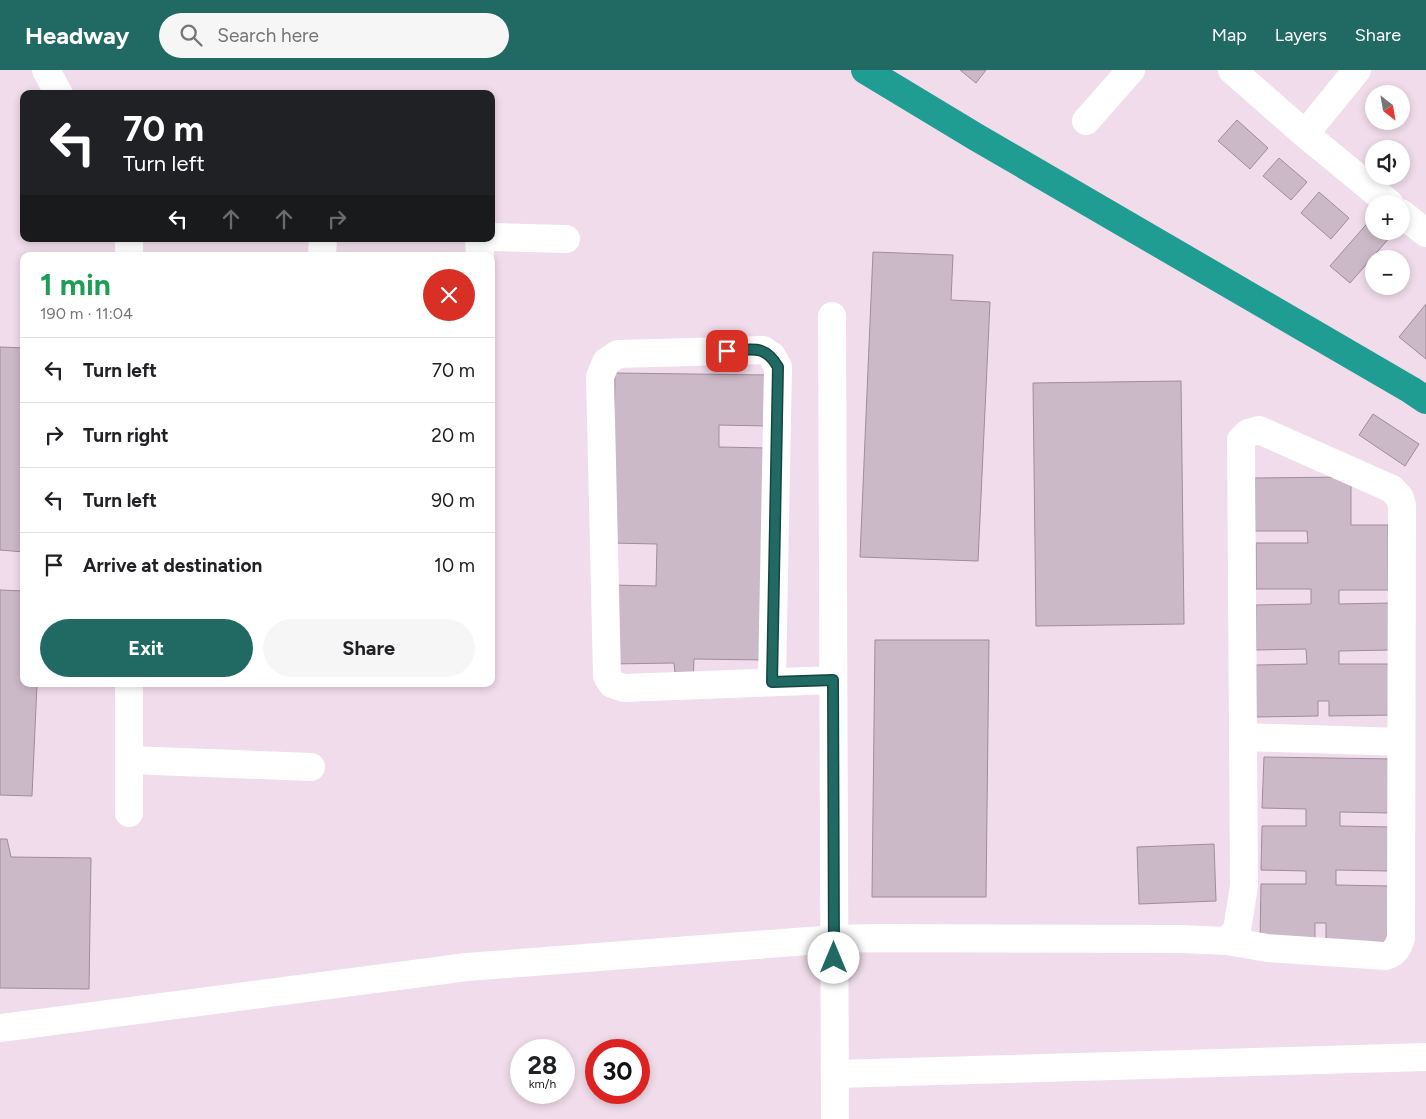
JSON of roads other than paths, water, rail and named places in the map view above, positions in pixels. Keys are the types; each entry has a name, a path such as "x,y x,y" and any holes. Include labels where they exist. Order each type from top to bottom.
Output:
{"street":[{"path":"46,70 57,90"},
{"path":"1086,121 1131,70"},
{"path":"1232,70 1379,195"},
{"path":"1305,134 1357,70"},
{"path":"1410,220 1426,233"},
{"path":"495,236 566,239"},
{"path":"832,316 835,1119"},
{"path":"772,682 778,367 772,356 763,350 618,354 606,362 600,377 606,676 612,684 624,688 833,680"},
{"path":"0,1028 467,967 834,939 1170,939 1227,941 1267,948 1386,956 1393,953 1399,947 1401,938 1402,506 1400,498 1392,489 1259,430 1248,433 1241,440 1244,886 1237,930 1227,941"},
{"path":"130,687 130,813"},
{"path":"1243,737 1401,742"},
{"path":"130,760 311,767"},
{"path":"835,1074 1426,1057"}],"waterway":[{"path":"865,70 1426,400"}]}
